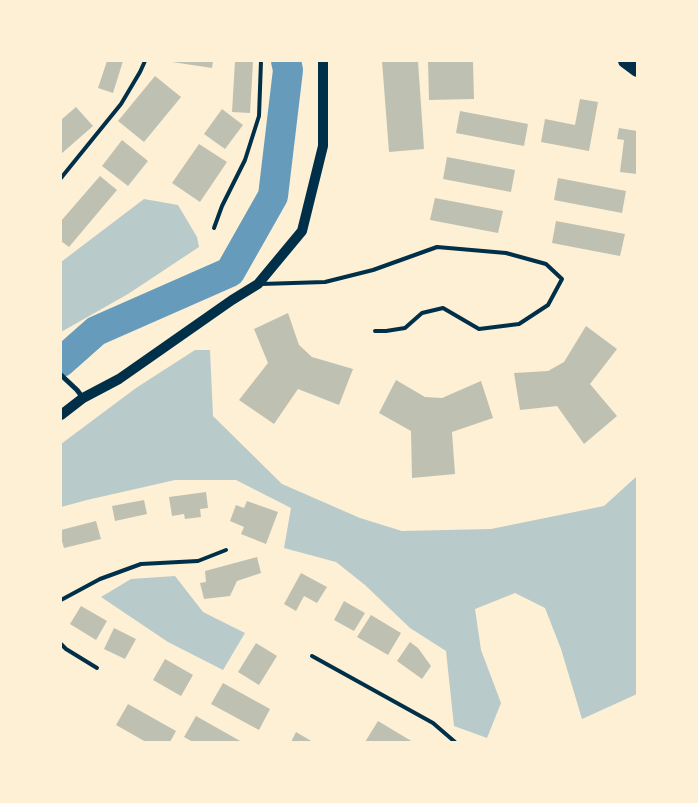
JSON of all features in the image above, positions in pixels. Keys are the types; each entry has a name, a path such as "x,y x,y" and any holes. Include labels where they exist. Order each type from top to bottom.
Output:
{"highway":[{"path":"625,61 637,70"}],"main road":[{"path":"61,415 80,394 119,379 258,284 302,231 323,146 323,61"}],"street":[{"path":"61,374 80,394"}],"lane":[{"path":"61,178 121,104 145,61"},
{"path":"214,228 222,206 245,160 260,116 260,61"},
{"path":"258,284 325,282 373,270 437,247 506,253 546,264 562,279 548,305 519,324 479,329 443,308 422,313 405,328 374,331"},
{"path":"61,600 100,579 141,564 198,561 226,550"},
{"path":"61,644 97,668"},
{"path":"312,656 433,723 455,742"}],"shaded area":[{"path":"144,199 178,205 197,237 199,247 128,294 61,332 61,262"},
{"path":"195,350 210,350 213,416 282,484 360,518 402,531 491,529 604,506 637,476 637,694 582,719 561,649 545,608 515,593 475,609 481,650 501,703 487,738 454,726 446,651 410,628 365,585 336,562 284,548 291,508 236,480 175,480 61,507 61,444 136,388"},
{"path":"175,576 203,612 245,633 223,670 168,642 101,597 131,579"}],"building":[{"path":"107,61 123,61 113,93 98,88"},
{"path":"173,61 213,61 212,68"},
{"path":"235,61 253,62 250,113 232,112"},
{"path":"382,61 418,61 424,149 389,152"},
{"path":"428,61 473,61 474,99 429,100"},
{"path":"155,76 181,97 144,142 118,121"},
{"path":"580,99 598,102 589,151 541,142 545,119 575,125"},
{"path":"76,107 93,126 61,154 61,120"},
{"path":"222,109 243,125 225,149 204,134"},
{"path":"460,111 528,124 524,146 456,133"},
{"path":"619,128 637,131 637,174 620,172 624,140 617,139"},
{"path":"122,140 148,161 128,186 102,166"},
{"path":"199,144 227,162 200,202 172,183"},
{"path":"447,157 515,170 511,192 443,179"},
{"path":"100,176 117,190 69,247 61,241 61,221"},
{"path":"558,178 626,191 622,213 554,200"},
{"path":"435,198 503,211 498,233 430,220"},
{"path":"556,221 625,234 620,256 552,243"},
{"path":"288,313 299,345 312,357 353,369 339,405 298,389 274,424 239,400 268,363 254,329"},
{"path":"586,326 617,349 590,384 617,416 584,444 557,406 520,410 514,373 548,371 564,362"},
{"path":"396,380 425,397 442,398 481,381 493,418 452,432 455,474 412,478 411,431 379,413"},
{"path":"206,492 208,508 200,509 201,517 185,519 184,514 172,516 169,497"},
{"path":"144,500 147,514 115,521 112,506"},
{"path":"247,501 278,512 266,544 241,534 244,527 230,521 236,505 244,508"},
{"path":"96,521 101,539 64,548 61,530"},
{"path":"257,557 261,573 237,581 230,596 204,599 200,583 206,582 205,571"},
{"path":"301,573 327,587 317,603 304,596 296,611 284,604"},
{"path":"344,601 365,613 354,631 334,620"},
{"path":"81,606 107,621 96,640 70,624"},
{"path":"371,615 401,633 388,655 357,637"},
{"path":"114,628 136,639 125,659 104,649"},
{"path":"410,642 418,648 431,666 422,679 397,661"},
{"path":"256,643 277,656 259,685 238,672"},
{"path":"165,659 193,675 181,696 153,680"},
{"path":"223,683 270,709 259,730 211,704"},
{"path":"128,704 176,731 170,742 146,742 116,725"},
{"path":"196,716 242,742 193,742 184,737"},
{"path":"378,721 413,742 365,742"},
{"path":"296,732 313,742 291,742"}],"waterway":[{"path":"61,362 96,331 230,272 273,196 288,70 286,61"}]}
